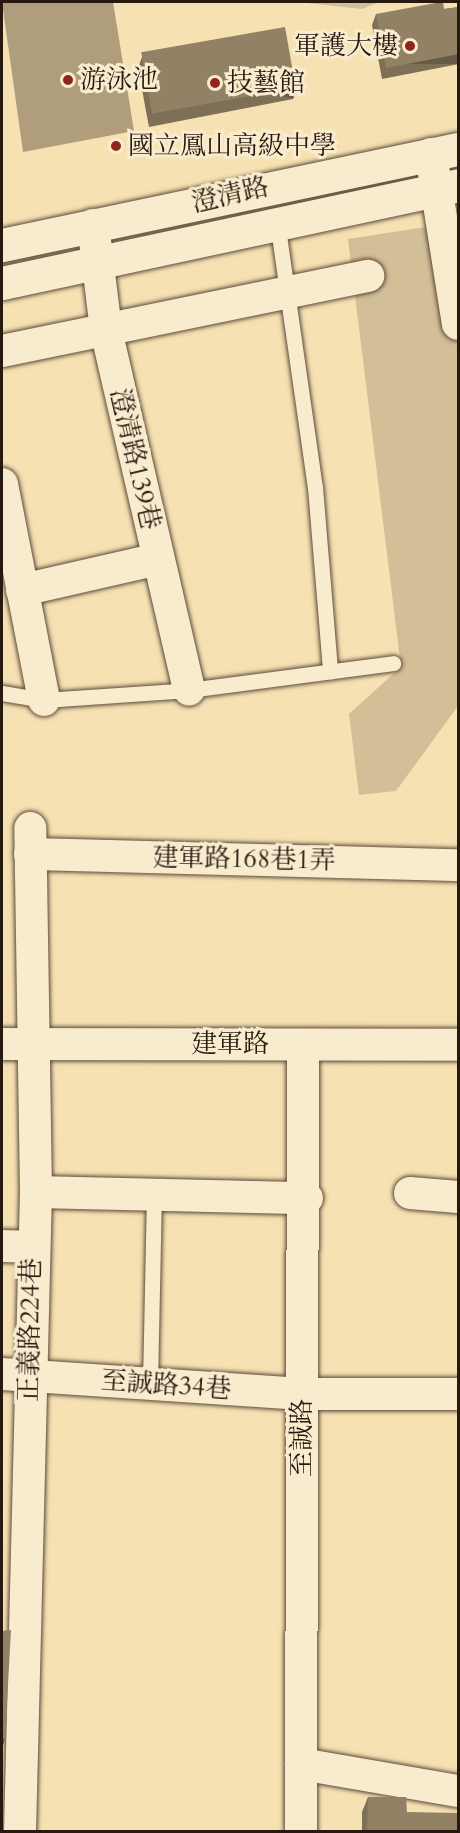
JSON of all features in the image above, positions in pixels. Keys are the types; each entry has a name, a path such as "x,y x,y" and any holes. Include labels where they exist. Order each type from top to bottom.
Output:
{"main road":[{"name":"澄清路","path":"2,245 445,152"},
{"name":"澄清路","path":"2,282 277,221 448,187"}],"street":[{"path":"445,152 459,324"},
{"name":"澄清路139巷","path":"93,225 106,330 189,690"},
{"path":"2,351 368,276"},
{"path":"2,484 44,700"},
{"path":"22,590 158,559"},
{"name":"建軍路168巷1弄","path":"30,841 459,865"},
{"name":"正義路224巷","path":"20,1832 16,1246 36,1192 30,841"},
{"name":"建軍路","path":"2,1044 459,1045"},
{"name":"至誠路","path":"301,1832 302,1394 307,1198 303,1045"},
{"path":"36,1192 307,1198"},
{"path":"410,1193 459,1197"},
{"name":"至誠路34巷","path":"16,1375 302,1394 459,1394"},
{"path":"301,1764 459,1791"}],"lane":[{"path":"277,221 315,488 330,671"},
{"path":"2,693 44,700 189,690 393,663"},
{"path":"150,1384 154,1194"}],"shaded area":[{"name":"游泳池","path":"2,2 113,2 134,131 23,152"},
{"path":"297,2 379,2 362,9"},
{"path":"458,222 458,706 396,791 359,795 349,714 401,667 348,239"}],"building":[{"name":"軍護大樓","path":"443,2 444,9 459,7 459,54 386,68 376,14"},
{"name":"技藝館","path":"285,27 296,88 152,113 141,52"},
{"path":"11,1630 5,1739 2,1739 2,1631"},
{"path":"368,1797 406,1797 407,1812 459,1813 459,1832 367,1832"}],"place":[{"name":"軍護大樓","path":"410,46"},
{"name":"游泳池","path":"68,80"},
{"name":"技藝館","path":"215,83"},
{"name":"國立鳳山高級中學","path":"116,146"}]}
